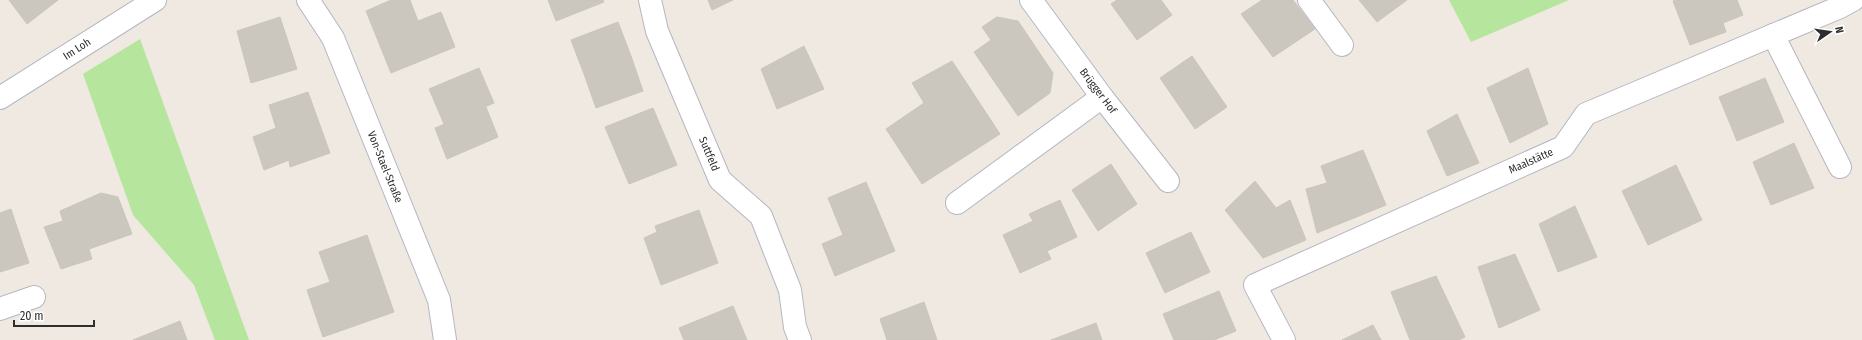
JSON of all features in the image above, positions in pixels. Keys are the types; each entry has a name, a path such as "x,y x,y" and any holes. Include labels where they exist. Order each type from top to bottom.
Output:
{"street":[{"name":"Im Loh","path":"0,98 155,0"},
{"name":"Von-Stael-Straße","path":"308,0 333,38 438,300 446,340"},
{"name":"Suttfeld","path":"650,0 657,31 720,180 761,216 790,290 795,327 800,340"},
{"name":"Brügger Hof","path":"1032,0 1102,97 1168,181"},
{"path":"1309,0 1342,45"},
{"name":"Maalstätte","path":"1284,340 1255,285 1563,147 1586,114 1840,7 1853,0"},
{"path":"1773,35 1840,167"},
{"path":"957,203 1102,97"},
{"path":"0,309 34,297"}],"green space":[{"path":"1449,0 1569,0 1471,42"},
{"path":"140,39 249,340 215,340 194,285 133,215 83,74"}],"building":[{"path":"9,0 58,0 27,24"},
{"path":"391,0 410,0 418,21 441,12 455,47 391,73 366,11"},
{"path":"548,0 603,0 604,2 556,21"},
{"path":"708,0 733,0 712,10"},
{"path":"1117,0 1161,0 1172,15 1137,40 1111,4"},
{"path":"1262,0 1293,0 1315,29 1273,57 1241,14"},
{"path":"1359,0 1407,0 1377,22"},
{"path":"1737,0 1743,15 1723,23 1726,32 1690,45 1673,1"},
{"path":"280,17 297,69 251,83 237,31"},
{"path":"997,17 1018,21 1053,73 1050,93 1018,116 974,52 991,40 982,27"},
{"path":"618,22 631,56 584,74 571,40"},
{"path":"804,46 824,89 777,109 761,69"},
{"path":"631,56 643,91 596,108 584,74"},
{"path":"1192,56 1227,107 1195,129 1160,78"},
{"path":"952,61 1000,134 922,184 886,129 924,103 912,83"},
{"path":"479,68 494,103 444,124 429,89"},
{"path":"1528,68 1548,124 1510,143 1487,88"},
{"path":"1765,78 1784,122 1737,141 1719,97"},
{"path":"308,92 330,153 290,167 289,160 264,170 253,137 276,128 269,105"},
{"path":"486,107 498,137 447,159 435,128"},
{"path":"653,108 677,165 629,184 605,127"},
{"path":"1457,114 1479,163 1447,176 1427,131"},
{"path":"1794,143 1814,188 1771,205 1753,162"},
{"path":"1363,150 1386,205 1317,233 1306,189 1327,183 1321,166"},
{"path":"1111,164 1137,204 1098,231 1072,190"},
{"path":"1676,165 1702,220 1648,245 1622,191"},
{"path":"1255,181 1276,208 1290,200 1306,240 1263,258 1225,210"},
{"path":"866,182 895,251 835,276 822,244 843,235 828,198"},
{"path":"101,193 118,197 132,234 89,249 92,259 61,269 44,227 63,221 60,211"},
{"path":"1060,200 1077,237 1047,251 1051,259 1020,273 1003,235 1033,221 1029,214"},
{"path":"1575,206 1597,257 1558,272 1539,224"},
{"path":"11,209 29,263 0,272 0,213"},
{"path":"699,210 718,263 661,285 644,238 657,232 655,226"},
{"path":"1191,232 1210,272 1165,293 1146,253"},
{"path":"367,235 394,312 323,337 307,290 330,282 319,252"},
{"path":"1515,254 1540,310 1499,328 1478,267"},
{"path":"1436,276 1465,337 1459,340 1410,340 1391,292"},
{"path":"1219,291 1236,331 1214,340 1174,340 1163,314"},
{"path":"924,302 937,340 887,340 880,319"},
{"path":"733,306 747,340 684,340 679,328"},
{"path":"180,321 187,340 133,340"},
{"path":"1096,323 1102,340 1051,340"},
{"path":"1373,325 1381,340 1342,340"}]}
